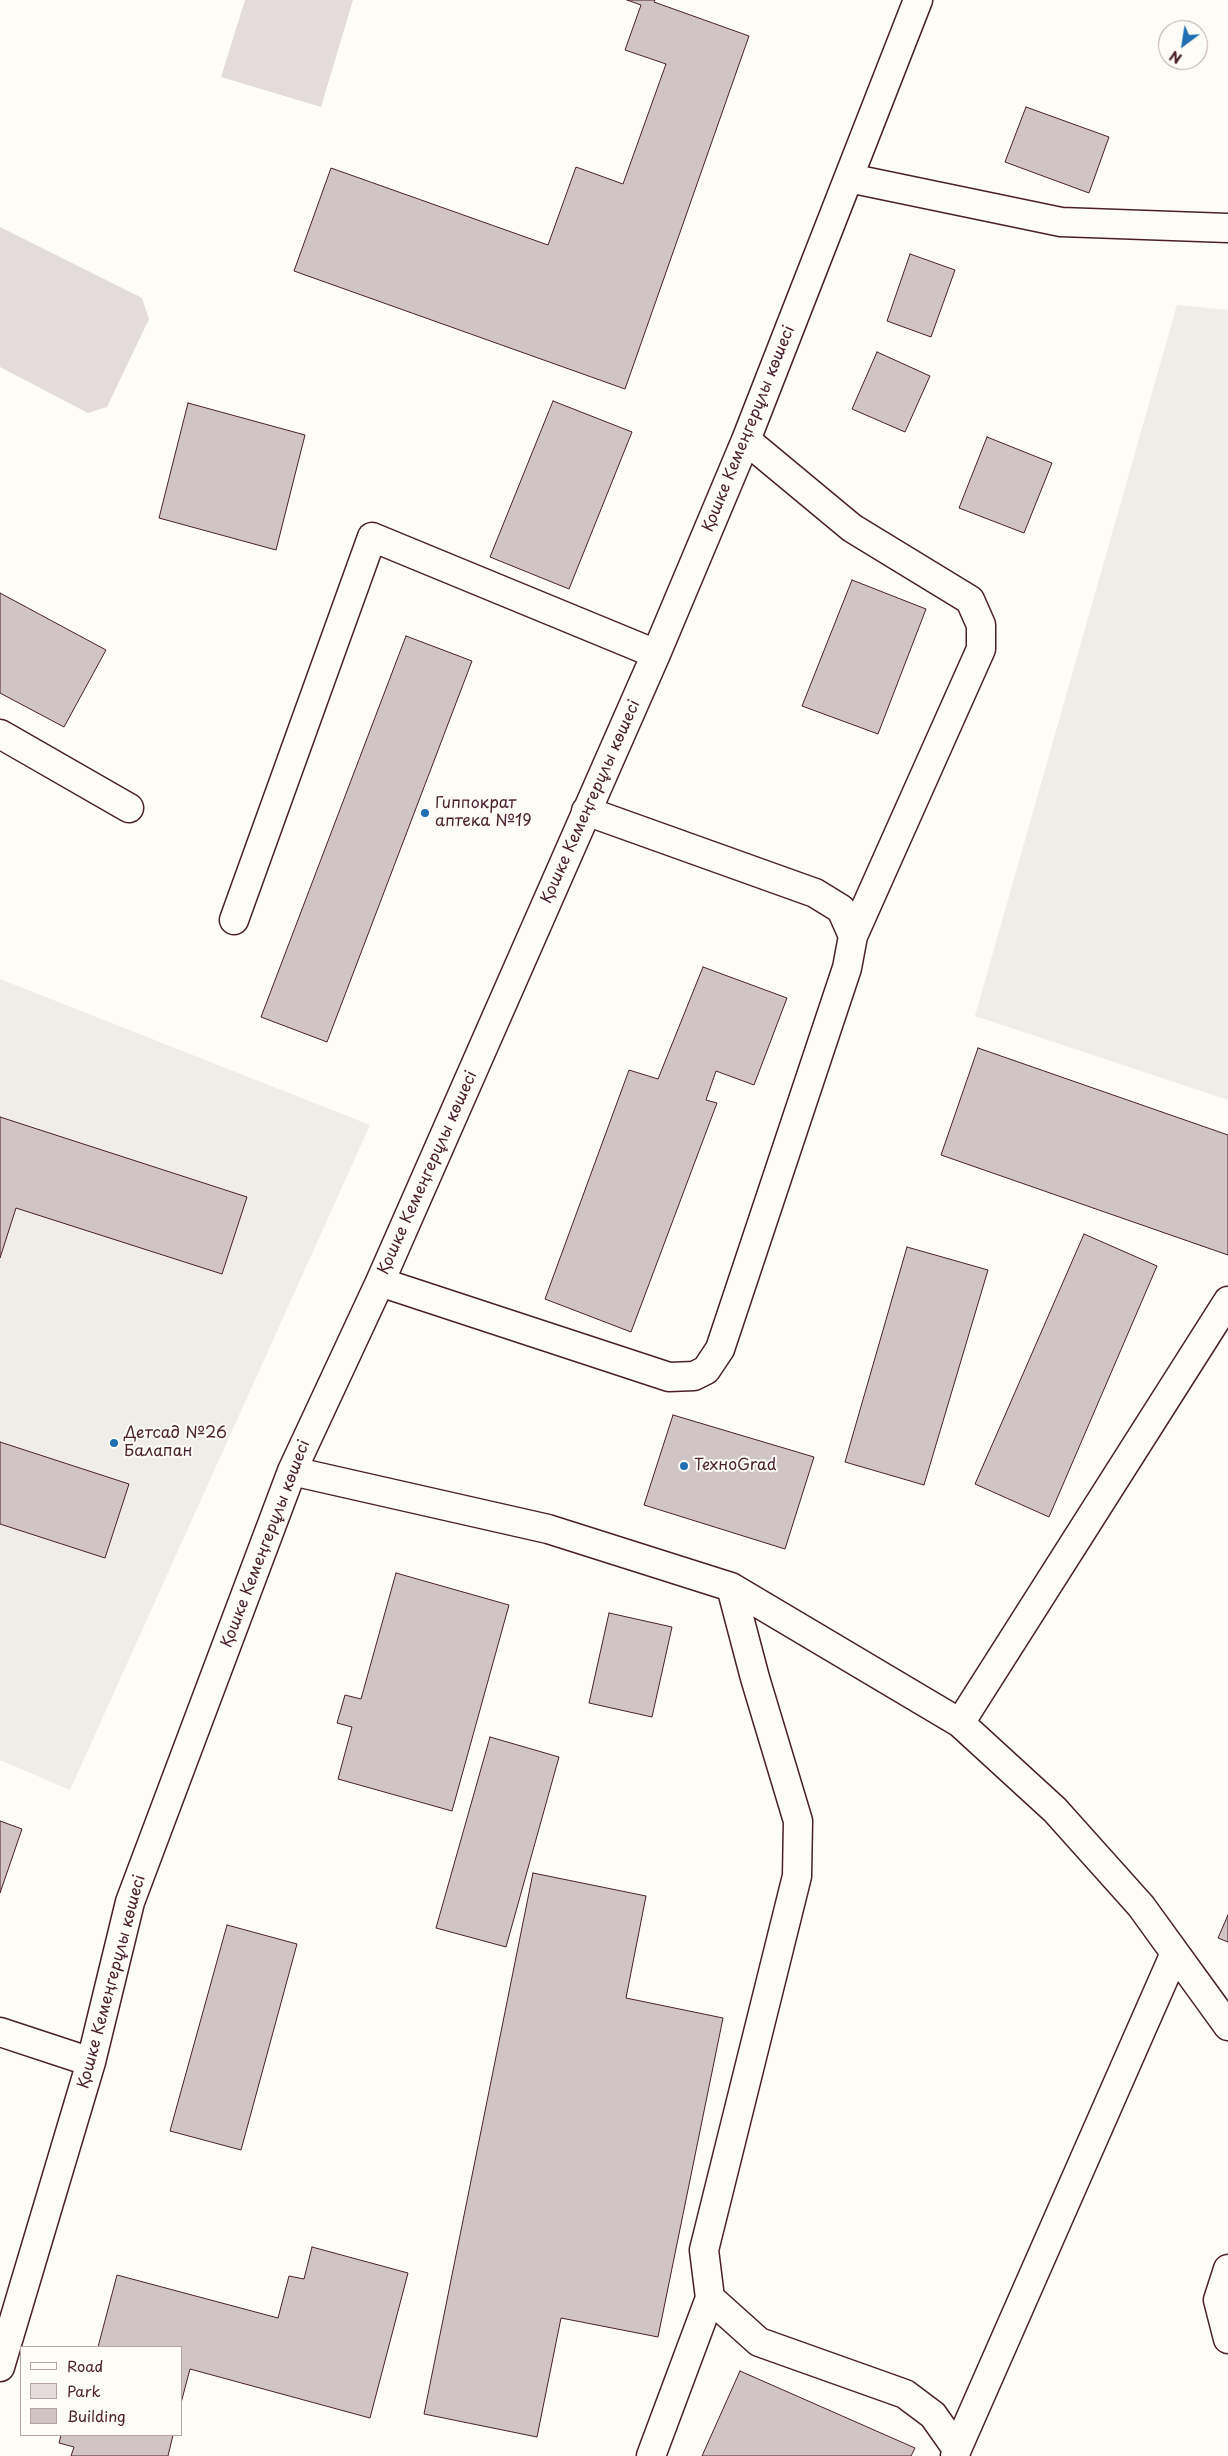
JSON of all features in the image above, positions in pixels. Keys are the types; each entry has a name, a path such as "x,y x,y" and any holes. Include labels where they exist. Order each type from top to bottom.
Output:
{"street":[{"name":"Қошке Кемеңгерұлы көшесі","path":"0,2368 91,2062 130,1902 292,1471 380,1282 656,654 746,440 918,0"},
{"path":"849,178 1061,222 1228,228"},
{"path":"380,1282 669,1377 694,1376 706,1370 720,1348 847,968 853,936 981,649 981,625 970,600 852,528 746,440"},
{"path":"234,920 372,538 656,654"},
{"path":"0,734 129,808"},
{"path":"586,811 815,893 841,909 853,936"},
{"path":"960,1723 1228,1301"},
{"path":"292,1471 548,1529 732,1587 960,1723 1055,1810 1141,1906 1228,2026"},
{"path":"651,2456 710,2298 704,2250 797,1876 798,1821 756,1678 732,1587"},
{"path":"956,2453 1175,1953"},
{"path":"0,2032 91,2062"},
{"path":"1228,2269 1218,2300 1228,2339"},
{"path":"710,2298 759,2342 905,2394 933,2415 956,2453"}],"shaded area":[{"path":"1177,305 1228,310 1228,1100 975,1016"},
{"name":"Детсад №26 Балапан","path":"0,979 370,1125 70,1790 0,1760"}],"green space":[{"path":"245,0 353,0 321,107 221,77"},
{"path":"0,227 142,298 149,319 107,407 88,413 0,367"}],"building":[{"path":"627,0 655,0 654,2 749,36 625,389 294,271 331,168 548,245 576,167 623,184 666,64 625,50 641,5"},
{"path":"1026,107 1109,137 1089,193 1005,162"},
{"path":"910,254 955,270 931,337 887,321"},
{"path":"877,352 930,376 905,432 852,409"},
{"path":"553,401 632,432 569,589 490,557"},
{"path":"188,403 305,435 276,550 159,518"},
{"path":"987,437 1052,463 1024,533 959,508"},
{"path":"852,580 926,609 878,734 802,706"},
{"path":"0,593 106,650 64,727 0,693"},
{"path":"406,636 472,661 327,1042 261,1017"},
{"path":"703,967 787,998 754,1085 716,1071 706,1100 717,1103 631,1332 545,1299 629,1070 658,1079"},
{"path":"978,1048 1228,1135 1228,1255 941,1155"},
{"path":"0,1117 247,1197 222,1274 16,1208 0,1258"},
{"path":"1084,1234 1157,1266 1049,1517 975,1484"},
{"path":"907,1247 988,1270 924,1485 845,1462"},
{"path":"673,1415 814,1457 785,1549 644,1505"},
{"path":"0,1442 129,1484 105,1558 0,1524"},
{"path":"396,1573 509,1605 452,1811 338,1779 352,1727 337,1723 345,1695 361,1699"},
{"path":"609,1613 672,1627 652,1717 589,1703"},
{"path":"490,1737 559,1757 506,1947 436,1928"},
{"path":"0,1821 22,1829 0,1893"},
{"path":"533,1873 646,1896 626,1998 723,2018 658,2337 561,2318 537,2437 424,2414"},
{"path":"1228,1915 1228,1942 1218,1938"},
{"path":"227,1925 297,1944 241,2150 170,2131"},
{"path":"312,2247 408,2273 370,2418 190,2369 182,2399 182,2346 98,2346 117,2275 278,2318 289,2276 304,2279"},
{"path":"740,2371 915,2448 911,2456 702,2456"},
{"path":"61,2436 173,2436 168,2456 71,2456 74,2447 59,2443"}],"place":[{"name":"Гиппократ аптека №19","path":"425,813"},
{"name":"Детсад №26 Балапан","path":"114,1443"},
{"name":"ТехноGrad","path":"684,1466"}]}
